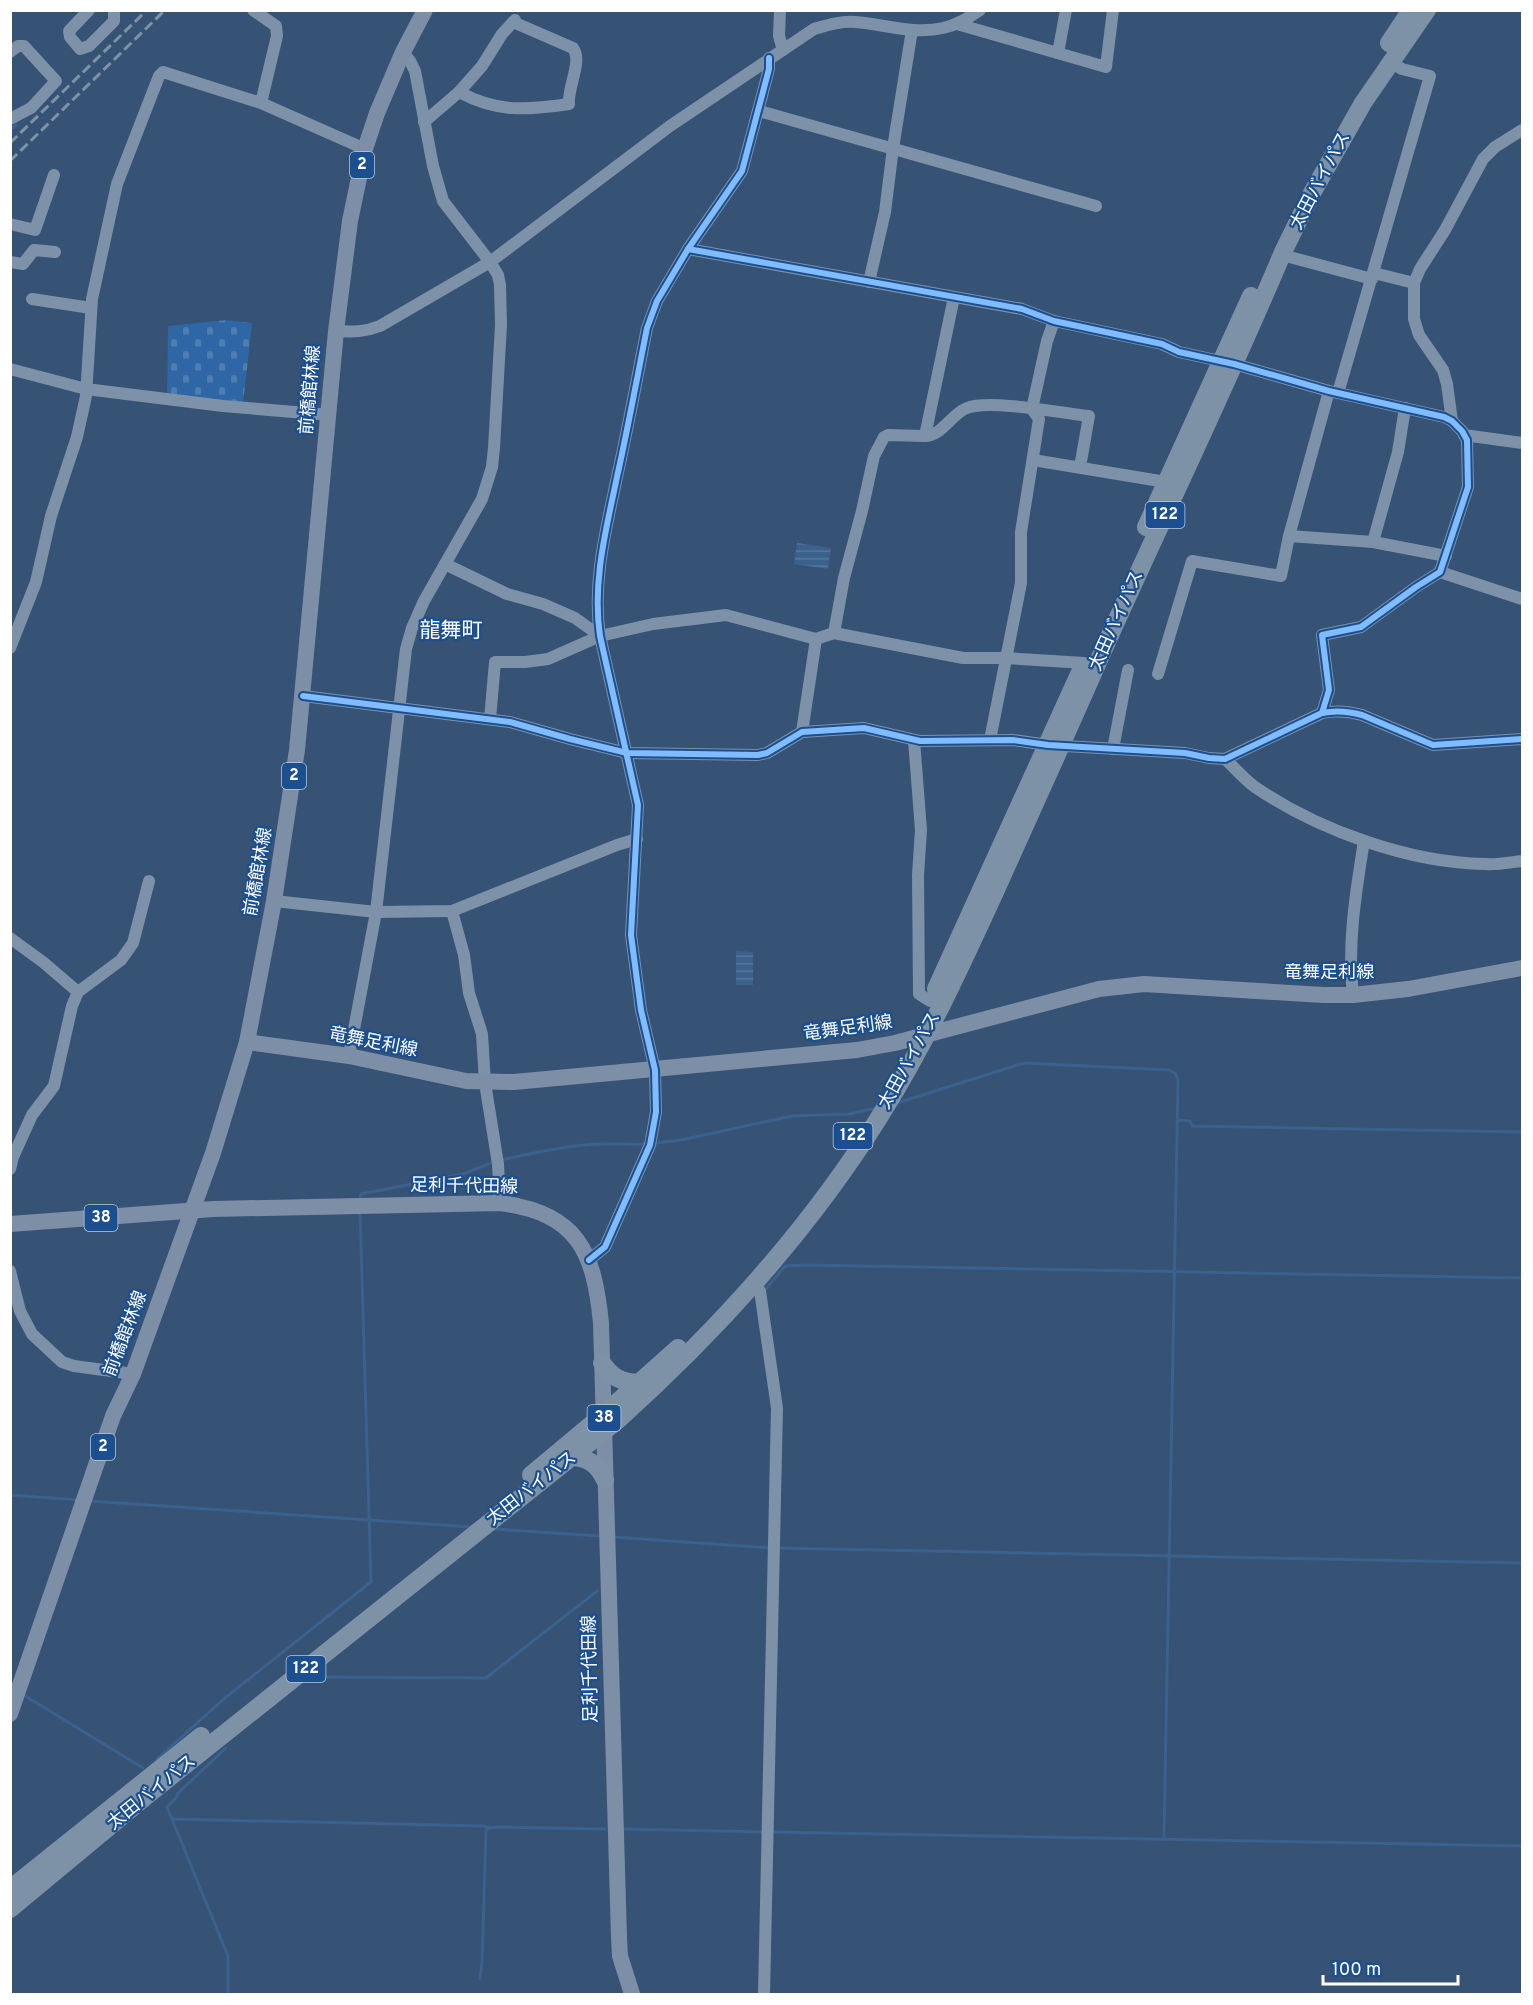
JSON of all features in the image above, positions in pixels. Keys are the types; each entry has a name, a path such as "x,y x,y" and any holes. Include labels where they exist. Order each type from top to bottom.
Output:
{"highway":[{"name":"太田バイパス","path":"10,1909 145,1797 573,1457 638,1383 680,1346 766,1252 809,1198 920,1036 967,952 1055,745 1227,363 1272,250 1313,169 1379,57 1411,10"},
{"name":"太田バイパス","path":"10,1889 157,1771 604,1423 649,1392 754,1284 815,1208 878,1120 918,1053 920,1036 930,1001 1055,745 1084,663 1166,482 1312,193 1390,62 1427,10"},
{"path":"602,1363 617,1379 638,1383"},
{"path":"573,1457 592,1462 605,1480"}],"main road":[{"name":"前橋館林線","path":"10,1714 113,1416 133,1374 192,1211 221,1128 247,1042 286,828 303,696 336,331 350,221 365,149 377,113 424,10"},
{"name":"竜舞足利線","path":"247,1042 349,1056 449,1078 485,1083 655,1070 848,1051 920,1036 1099,988 1121,985 1144,984 1323,996 1353,995 1408,989 1522,968"},
{"name":"足利千代田線","path":"10,1224 274,1207 500,1203 542,1212 560,1223 578,1241 589,1260 598,1292 601,1323 620,1956 632,1995"}],"street":[{"path":"89,10 69,31 70,37 80,49 89,46 114,21 114,10"},
{"path":"253,10 276,26 277,36 261,103"},
{"path":"780,10 779,36 783,50"},
{"path":"1058,53 1066,10"},
{"path":"957,24 1106,67 1113,10"},
{"path":"336,331 354,333 381,326 490,262 670,126 814,29 836,23 854,22 912,30 940,29 957,24 973,12"},
{"path":"424,122 459,92 482,66 502,34 514,21 576,51 568,96 569,104 521,110 490,105 459,92"},
{"path":"869,282 885,212 912,30"},
{"path":"10,52 18,46 24,46 56,81 31,108 10,119"},
{"path":"349,1056 376,912 406,649 424,601 482,499 492,467 501,299 498,275 443,201 433,166 415,71 403,52"},
{"path":"589,1260 605,1247 650,1145 656,1112 655,1070 641,1010 631,935 638,805 600,636 597,615 598,576 605,531 647,328 657,301 688,249 742,171 759,111 769,69 769,58"},
{"path":"1158,674 1191,561 1281,576 1289,536 1373,276 1430,76 1402,69 1390,62"},
{"path":"10,648 36,582 51,516 77,436 86,389 91,308 101,250 117,184 157,80 163,72 261,103 365,149"},
{"path":"759,111 1096,206"},
{"path":"1452,421 1443,370 1419,335 1414,319 1414,283 1483,159 1495,147 1522,130"},
{"path":"10,224 35,230 54,175"},
{"path":"688,249 1022,309 1054,321 1162,344 1179,352 1334,392 1444,417 1452,421 1467,440 1468,487 1440,572 1361,627 1322,635 1329,690 1322,713"},
{"path":"10,262 23,264 34,250 54,252"},
{"path":"1282,255 1414,283"},
{"path":"925,436 954,297"},
{"path":"32,299 91,308"},
{"path":"990,740 1021,583 1022,532 1039,419 1032,409 1047,341 1054,321"},
{"path":"10,369 86,389 223,406 329,415"},
{"path":"834,633 844,578 874,456 884,437 888,435 932,436 964,409 978,405 1089,416 1080,468"},
{"path":"1373,542 1398,453 1405,408"},
{"path":"1464,435 1522,443"},
{"path":"1033,460 1166,482"},
{"path":"1289,536 1373,542 1446,556"},
{"path":"445,564 507,594 543,604 575,618 600,636"},
{"path":"1440,572 1522,599"},
{"path":"490,719 495,662 548,659 600,636 653,624 726,615 816,639 834,633 963,657 1084,663"},
{"path":"802,732 816,639"},
{"path":"1113,748 1128,670"},
{"path":"303,696 510,722 627,753 758,755 767,753 802,732 864,728 914,740 1013,740 1055,745 1185,753 1225,759 1322,713 1341,711 1362,715 1433,746 1522,739"},
{"path":"914,740 921,830 918,875 919,994 930,1001"},
{"path":"1225,759 1253,785 1279,802 1316,821 1364,841 1406,854 1439,859 1487,864 1522,861"},
{"path":"274,901 376,912 452,910 637,839"},
{"path":"1353,995 1350,973 1356,893 1364,841"},
{"path":"10,1169 32,1115 54,1086 72,1006 78,992 122,960 133,943 149,881"},
{"path":"452,910 464,955 469,993 482,1034 485,1083 498,1164 500,1203"},
{"path":"10,938 78,992"},
{"path":"10,1271 20,1311 32,1334 62,1362 74,1366 133,1374"},
{"path":"754,1284 760,1291 777,1408 764,1995"}],"green space":[{"path":"226,320 252,323 243,404 167,395 168,326"}],"shaded area":[{"path":"797,543 831,548 828,569 794,564"},
{"path":"736,951 753,952 753,985 736,985"}],"waterway":[{"path":"10,130 16,125"},
{"path":"897,1103 1024,1063 1169,1070 1175,1073 1178,1080 1164,1839"},
{"path":"655,1143 681,1140 792,1116 849,1114 876,1108"},
{"path":"1177,1120 1190,1121 1192,1126 1522,1132"},
{"path":"501,1160 584,1145 645,1144"},
{"path":"360,1199 361,1194 463,1174 494,1162"},
{"path":"157,1759 225,1698 371,1582 360,1212"},
{"path":"767,1288 785,1266 806,1265 1522,1278"},
{"path":"10,1495 80,1500"},
{"path":"89,1501 472,1527"},
{"path":"493,1529 600,1536"},
{"path":"613,1537 771,1548"},
{"path":"777,1548 1522,1563"},
{"path":"319,1677 486,1678 597,1591"},
{"path":"22,1694 143,1768"},
{"path":"226,1748 177,1794 177,1797 167,1807 228,1956 228,1994"},
{"path":"172,1819 483,1826 489,1828"},
{"path":"480,1979 486,1831 489,1828 499,1827 605,1829"},
{"path":"623,1829 765,1832"},
{"path":"771,1832 1522,1846"}],"railway":[{"path":"10,143 147,10"},
{"path":"10,161 165,10"}],"cycle path":[{"path":"589,1260 605,1247 650,1145 656,1112 655,1070 641,1010 631,935 638,805 600,636 598,596 601,556 647,328 657,301 688,249 742,171 769,69 769,58"},
{"path":"688,249 1022,309 1054,321 1162,344 1179,352 1234,364 1329,391 1444,417 1452,421 1467,440 1468,487 1440,572 1361,627 1322,635 1329,690 1322,713"},
{"path":"303,696 510,722 627,753 758,755 767,753 802,732 864,728 920,741 1013,740 1048,745 1185,753 1225,759 1322,713 1337,711 1362,715 1433,745 1522,739"}],"district":[{"name":"龍舞町","path":"451,631"}]}
